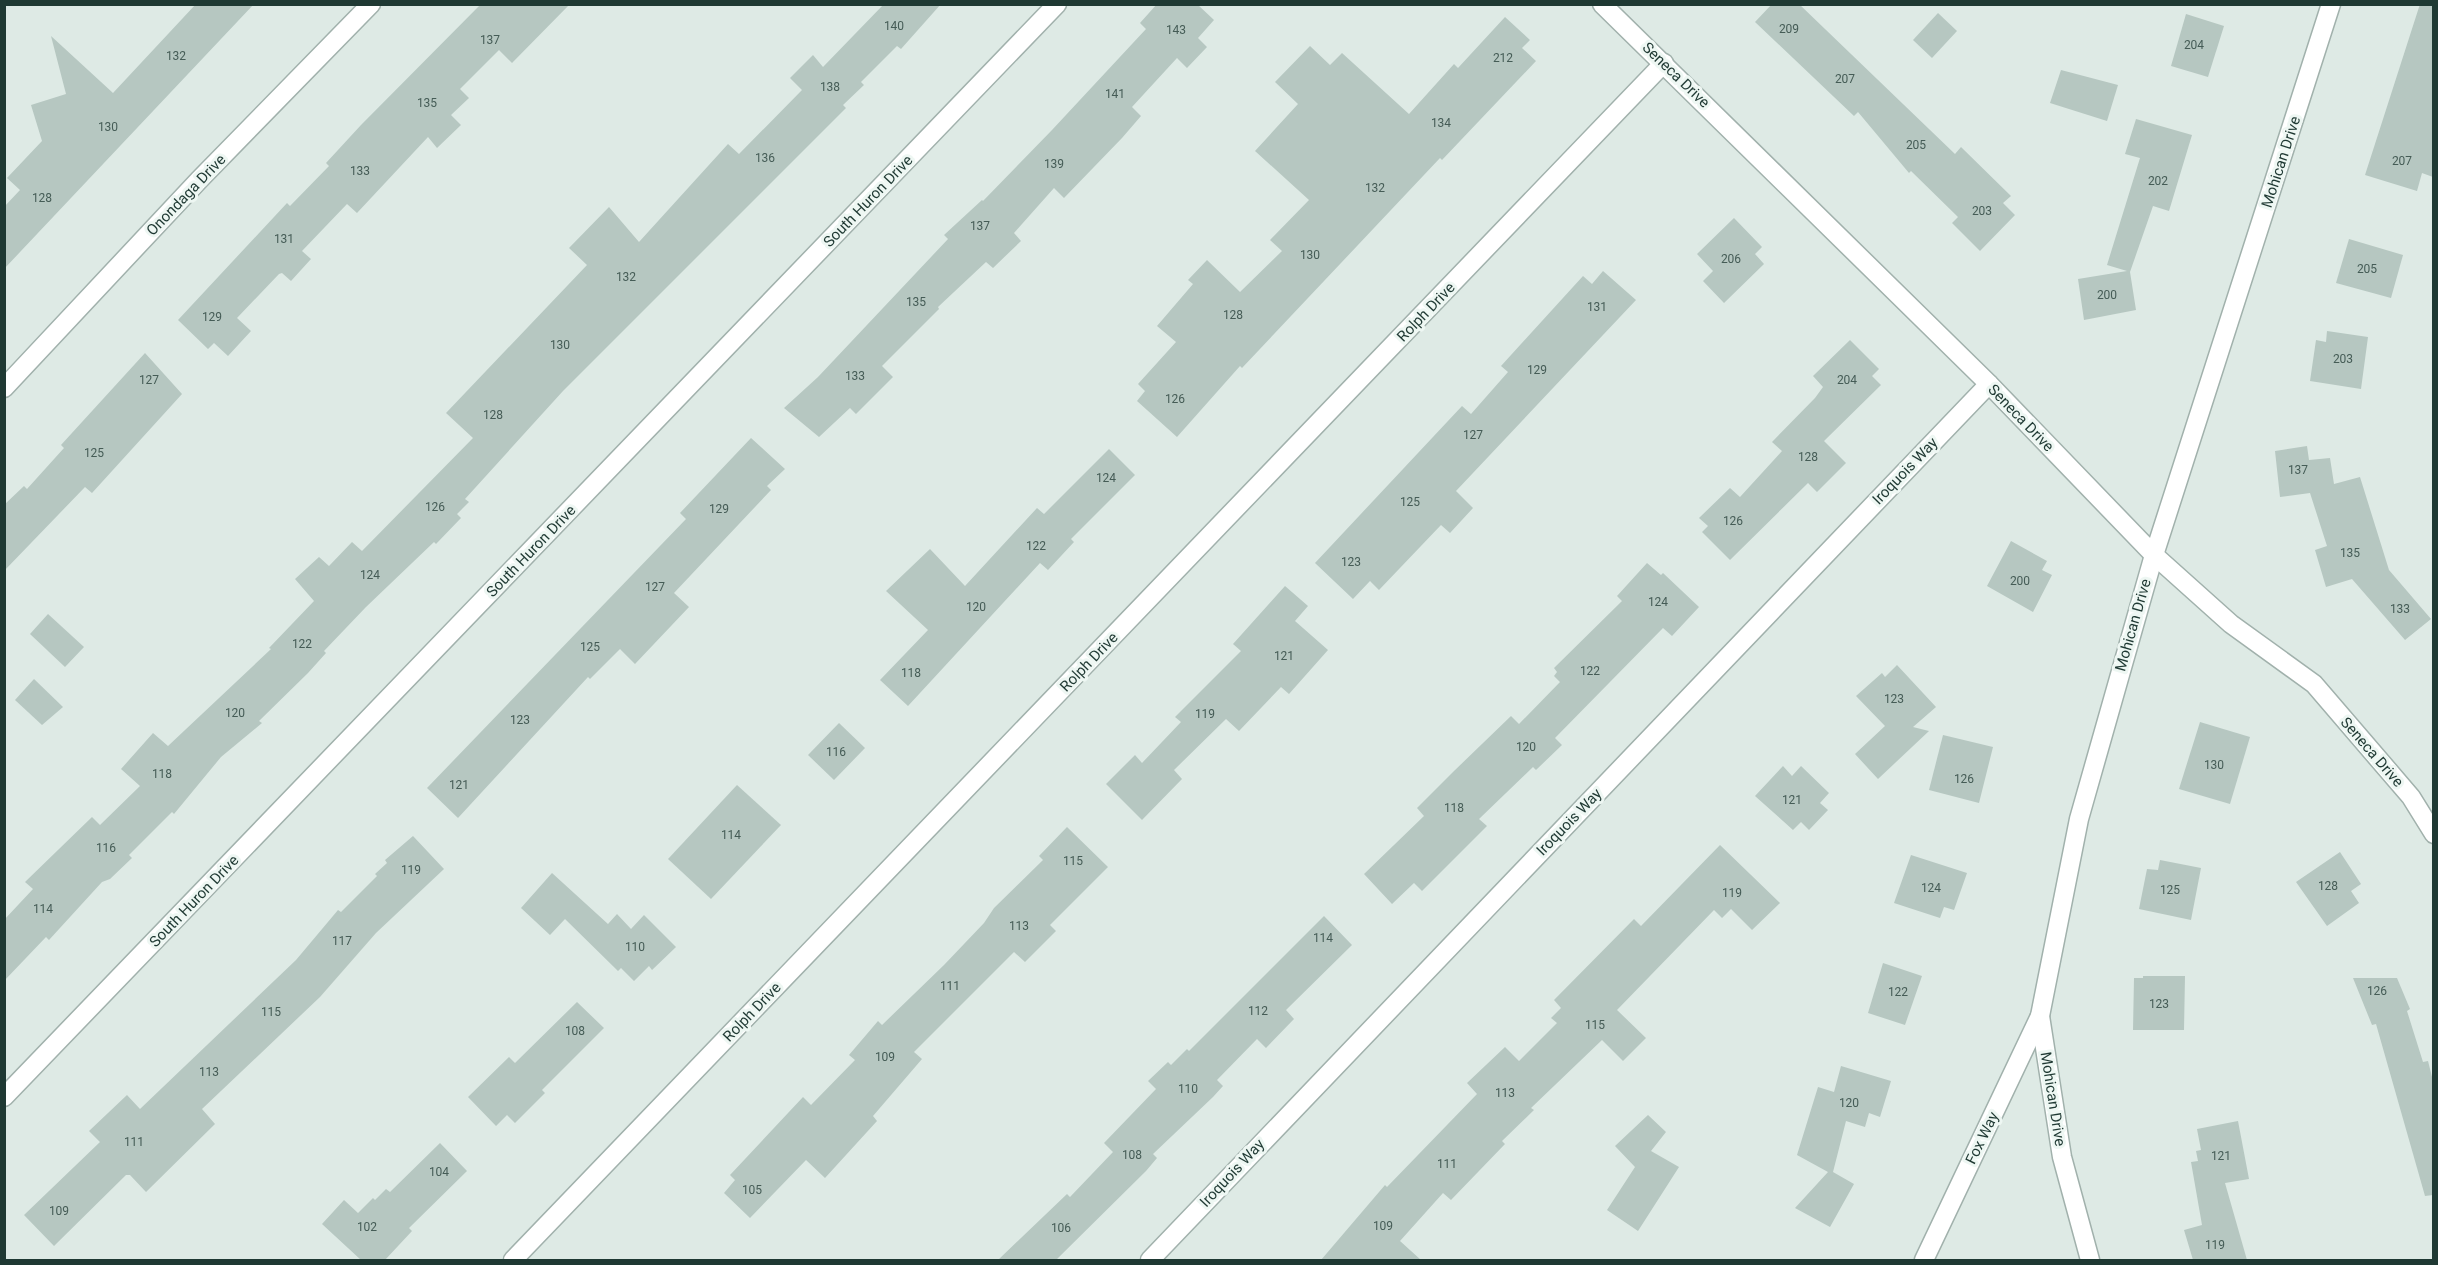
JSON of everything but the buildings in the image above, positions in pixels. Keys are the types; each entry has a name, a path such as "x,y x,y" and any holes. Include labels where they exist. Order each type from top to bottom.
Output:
{"street":[{"name":"Onondaga Drive","path":"4,388 199,180 371,4"},
{"name":"South Huron Drive","path":"4,1097 1057,4"},
{"name":"Seneca Drive","path":"1602,4 1989,384 2154,555 2231,624 2314,684 2411,797 2433,834"},
{"name":"Mohican Drive","path":"2090,1260 2062,1157 2040,1016 2079,819 2154,555 2331,4"},
{"name":"Rolph Drive","path":"513,1260 1664,63"},
{"name":"Iroquois Way","path":"1150,1260 1989,384"},
{"name":"Fox Way","path":"1924,1260 2040,1016"}]}
